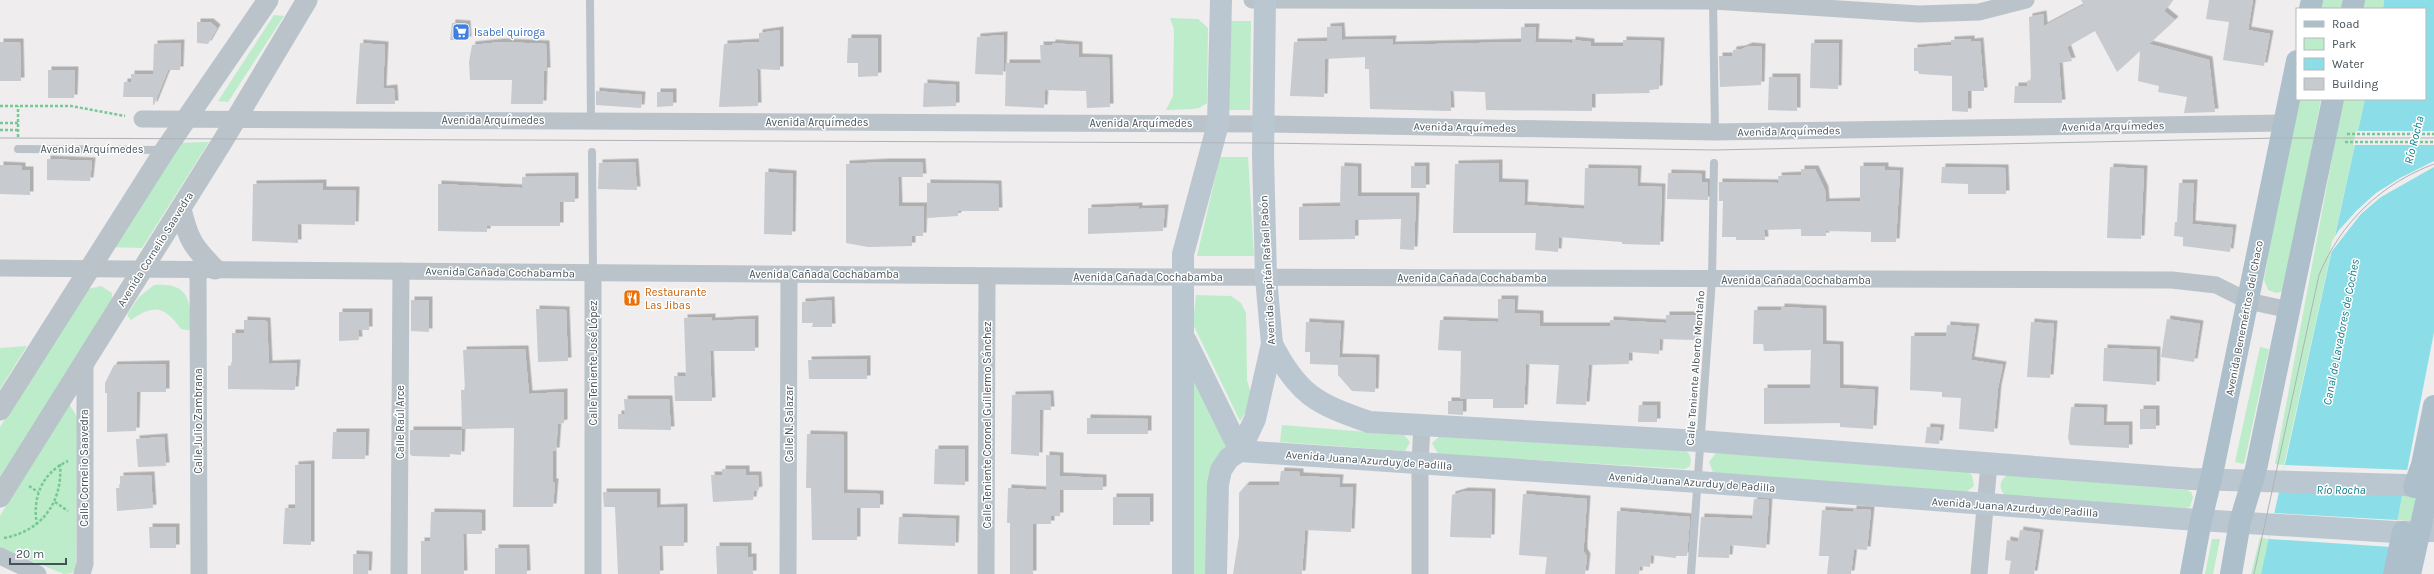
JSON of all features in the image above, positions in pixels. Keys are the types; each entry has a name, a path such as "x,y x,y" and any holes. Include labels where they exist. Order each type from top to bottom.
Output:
{"main road":[{"path":"1183,574 1183,254 1218,124 1221,0"},
{"name":"Avenida Capitán Rafael Pabón","path":"1216,574 1218,484 1221,470 1229,458 1240,451 1255,419 1272,344 1266,278 1263,124 1264,0"},
{"name":"Avenida Beneméritos del Chaco","path":"2192,574 2201,520 2211,479 2296,65"},
{"path":"2231,574 2240,522 2253,480 2290,310 2333,100"},
{"path":"1184,336 1240,451"},
{"path":"1272,344 1293,380 1313,398 1334,409 1369,422 1700,441 1989,464 2211,479 2418,487 2434,406"},
{"name":"Avenida Juana Azurduy de Padilla","path":"1240,451 1698,482 2201,520 2403,532 2434,531"},
{"path":"2410,574 2434,467"},
{"path":"2420,574 2434,508"},
{"path":"2394,574 2403,532"}],"street":[{"path":"0,410 88,268 165,150 188,119 268,0"},
{"name":"Avenida Cornelio Saavedra","path":"0,497 144,269 307,0"},
{"path":"1252,0 1713,0 1919,14 1979,12 2026,0"},
{"path":"1896,0 1919,14"},
{"name":"Avenida Arquímedes","path":"142,119 1263,124 1715,132 2283,123"},
{"path":"180,209 187,236 206,269"},
{"name":"Avenida Cañada Cochabamba","path":"0,268 1266,278 2172,280 2216,285 2248,301 2290,310"},
{"name":"Calle Julio Zambrana","path":"199,574 206,269"},
{"name":"Calle Raúl Arce","path":"399,574 401,271"},
{"name":"Calle Teniente José López","path":"593,273 593,574"},
{"name":"Calle N. Salazar","path":"788,574 789,274"},
{"name":"Calle Teniente Coronel Guillermo Sánchez","path":"986,574 987,276"},
{"name":"Calle Cornelio Saavedra","path":"82,574 85,564 85,362"},
{"path":"1420,574 1420,463 1422,425"},
{"path":"1979,574 1987,505 1989,464"},
{"path":"0,556 38,574"}],"lane":[{"path":"590,0 591,120"},
{"path":"1713,0 1715,132"},
{"name":"Avenida Arquímedes","path":"18,149 165,150"},
{"name":"Calle Teniente José López","path":"592,152 593,273"},
{"name":"Calle Teniente Alberto Montaño","path":"1691,574 1712,279 1714,163"}],"path":[{"path":"0,106 71,106 142,119"},
{"path":"18,106 18,138"},
{"path":"0,123 18,123"},
{"path":"0,130 18,130"},
{"path":"2346,134 2434,134"},
{"path":"2346,142 2434,142"},
{"path":"37,525 35,508 38,492 47,476 60,464 74,458 84,457"},
{"path":"0,538 15,536 37,525 55,502 60,484 60,464"},
{"path":"55,502 74,514"}],"green space":[{"path":"2322,0 2343,0 2341,8 2320,8"},
{"path":"2363,0 2384,0 2383,8 2361,8"},
{"path":"274,15 284,16 228,102 218,101"},
{"path":"1170,18 1198,19 1208,28 1207,103 1199,108 1166,110 1173,96 1174,29"},
{"path":"1230,21 1251,21 1250,110 1229,110"},
{"path":"2299,100 2321,100 2284,291 2276,293 2268,290 2264,280 2281,182"},
{"path":"2343,100 2365,100 2284,465 2275,464"},
{"path":"209,142 142,248 109,247 175,143"},
{"path":"1220,157 1248,157 1254,256 1197,256"},
{"path":"154,285 175,287 181,290 186,296 189,302 192,331 181,329 170,316 159,310 147,311 131,320 127,315 139,297"},
{"path":"101,286 112,293 112,300 0,478 0,427 83,294 88,289"},
{"path":"1196,295 1231,296 1241,303 1246,313 1247,380 1253,401 1240,421 1193,324"},
{"path":"27,346 0,389 0,348"},
{"path":"2260,347 2269,349 2244,464 2235,462"},
{"path":"1194,381 1226,447 1212,468 1207,574 1192,574"},
{"path":"68,402 77,417 76,568 72,573 64,574 0,548 0,516"},
{"path":"1282,425 1404,435 1410,442 1405,451 1280,442"},
{"path":"1440,436 1684,449 1690,456 1691,463 1690,466 1685,469 1438,454 1432,443"},
{"path":"1716,453 1968,472 1972,475 1974,486 1966,492 1714,475 1709,462"},
{"path":"2008,475 2187,490 2191,492 2193,497 2190,507 2185,508 2006,496 2001,488 2001,482"},
{"path":"2403,494 2434,501 2434,521 2397,520"},
{"path":"2260,538 2269,539 2261,574 2251,574"},
{"path":"2212,539 2220,539 2213,574 2205,574"}],"water":[{"name":"Río Rocha","path":"2384,0 2434,0 2434,332 2393,543 2385,574 2261,574 2365,100 2426,100 2426,8 2383,8"}],"pier":[{"path":"2356,131 2434,131 2434,145 2353,145"},
{"path":"2434,161 2434,167 2381,197 2361,214 2329,255 2332,241 2339,230 2357,210 2376,193 2400,178"},
{"path":"2285,465 2408,470 2403,494 2279,490"},
{"path":"2274,513 2397,520 2391,547 2269,539"}],"building":[{"path":"2081,0 2172,0 2164,11 2175,20 2149,44 2209,60 2215,112 2184,113 2187,97 2158,92 2159,86 2138,81 2140,51 2117,72 2095,31 2067,47 2072,61 2059,63 2062,103 2014,103 2015,86 2027,86 2027,81 2031,80 2029,17 2043,14 2044,26 2084,5"},
{"path":"2209,0 2253,0 2248,30 2270,34 2264,66 2223,60 2229,22 2206,19"},
{"path":"197,22 210,22 217,28 208,44 197,43"},
{"path":"452,23 467,24 468,40 450,40"},
{"path":"1341,26 1342,40 1393,39 1392,45 1521,42 1521,27 1536,27 1535,42 1572,43 1572,40 1591,42 1591,46 1623,46 1623,40 1661,41 1659,89 1649,90 1650,93 1592,94 1592,111 1486,110 1485,92 1450,91 1451,111 1370,109 1369,69 1365,69 1365,57 1325,59 1324,97 1290,96 1294,42 1327,41 1327,27"},
{"path":"780,30 780,70 757,69 758,106 719,107 724,44 759,42 759,33"},
{"path":"1004,35 1003,75 975,74 977,37"},
{"path":"848,38 878,38 878,76 858,77 858,63 847,63"},
{"path":"1971,39 1971,42 1980,41 1984,91 1968,91 1968,112 1952,111 1952,76 1919,74 1918,71 1914,71 1914,48 1951,45 1951,40"},
{"path":"0,42 20,42 21,81 0,81"},
{"path":"501,42 546,44 547,71 544,71 543,104 511,104 512,80 470,80 469,62 472,45"},
{"path":"181,43 180,70 168,70 154,105 153,97 123,97 124,82 131,82 131,74 153,74 154,44"},
{"path":"360,43 385,45 383,89 394,88 395,104 356,104"},
{"path":"1052,43 1079,45 1079,57 1109,58 1110,107 1087,108 1086,91 1045,90 1044,108 1005,106 1006,63 1041,63 1040,45 1052,45"},
{"path":"1811,43 1839,43 1838,89 1810,88"},
{"path":"1749,46 1762,47 1761,85 1720,87 1719,56 1732,56 1733,50 1742,49"},
{"path":"48,70 75,70 74,98 48,98"},
{"path":"1769,77 1797,77 1797,111 1768,110"},
{"path":"924,83 956,85 956,106 923,107"},
{"path":"596,91 642,95 641,108 596,105"},
{"path":"657,92 673,92 673,106 657,107"},
{"path":"47,159 92,161 90,181 47,180"},
{"path":"635,162 637,190 598,189 599,163"},
{"path":"922,162 923,177 898,177 899,206 924,206 923,236 912,236 912,246 868,247 846,243 846,164"},
{"path":"1499,163 1499,182 1525,183 1524,205 1584,209 1585,168 1638,169 1637,186 1662,187 1660,245 1622,244 1622,242 1559,237 1558,252 1535,250 1536,233 1453,233 1455,164"},
{"path":"0,165 22,166 22,170 30,170 30,195 0,194"},
{"path":"1341,166 1358,167 1358,196 1416,196 1414,250 1400,249 1401,219 1355,220 1355,239 1299,240 1299,207 1340,206"},
{"path":"1411,166 1426,166 1426,188 1411,188"},
{"path":"1860,166 1885,166 1885,170 1900,171 1896,242 1871,242 1871,232 1826,231 1826,236 1801,236 1801,229 1764,230 1765,240 1736,240 1736,237 1722,237 1723,201 1719,201 1719,182 1779,183 1778,176 1801,175 1801,169 1815,169 1825,190 1826,202 1860,201"},
{"path":"1942,167 2005,168 2006,194 1968,194 1968,184 1941,183"},
{"path":"2110,167 2144,169 2141,239 2107,238"},
{"path":"765,172 793,174 792,235 764,234"},
{"path":"1668,173 1702,174 1702,182 1708,182 1708,200 1667,199"},
{"path":"575,176 575,202 560,202 560,226 487,226 487,232 438,231 438,184 522,188 522,177"},
{"path":"323,183 323,190 356,190 355,225 298,224 298,243 252,241 253,184"},
{"path":"927,183 998,184 999,211 958,211 958,216 927,218"},
{"path":"2179,183 2194,183 2192,224 2233,228 2230,252 2183,246 2183,237 2174,236 2175,222 2177,222"},
{"path":"1139,206 1139,209 1165,208 1163,231 1088,234 1088,208"},
{"path":"1498,299 1515,299 1514,313 1540,314 1540,326 1610,326 1610,320 1666,323 1666,315 1696,315 1695,340 1660,339 1659,354 1629,352 1629,364 1589,365 1586,405 1556,404 1559,365 1526,364 1524,408 1493,408 1493,399 1460,399 1461,351 1438,350 1440,320 1498,322"},
{"path":"411,300 429,300 429,332 411,331"},
{"path":"831,300 832,327 812,327 813,323 802,323 802,302"},
{"path":"1781,307 1823,309 1823,344 1840,345 1840,388 1875,390 1873,429 1840,427 1840,423 1764,424 1764,388 1810,388 1811,350 1764,351 1763,344 1753,344 1754,310 1781,310"},
{"path":"536,309 566,310 568,361 538,362"},
{"path":"339,312 369,312 369,330 358,330 359,340 339,341"},
{"path":"712,317 712,321 755,319 755,351 710,351 712,401 675,401 674,376 686,376 684,318"},
{"path":"2167,319 2200,324 2194,362 2161,357"},
{"path":"244,320 267,321 269,364 297,363 295,390 228,389 228,366 232,365 232,333 244,333"},
{"path":"1306,322 1341,324 1339,357 1376,358 1375,392 1352,391 1338,375 1338,365 1310,364 1310,352 1305,352"},
{"path":"2031,322 2054,324 2050,378 2027,377"},
{"path":"1947,325 1976,327 1971,360 2003,365 1998,388 1994,432 1959,429 1961,398 1942,397 1942,392 1910,390 1911,336 1946,336"},
{"path":"2104,348 2157,350 2156,385 2103,381"},
{"path":"525,349 529,394 564,392 564,423 558,424 556,451 553,451 553,482 555,482 553,507 513,507 514,428 462,429 461,390 465,390 463,350"},
{"path":"867,359 867,379 809,379 808,360"},
{"path":"166,364 166,392 137,392 136,431 107,432 107,393 105,393 105,383 114,365"},
{"path":"1050,394 1051,410 1040,410 1039,456 1011,454 1012,395"},
{"path":"624,399 669,399 671,430 618,429 618,414 625,414"},
{"path":"1448,401 1463,401 1463,415 1448,414"},
{"path":"1639,405 1657,405 1657,422 1638,422"},
{"path":"2071,407 2104,408 2103,425 2129,425 2129,448 2070,445 2068,438"},
{"path":"2140,409 2156,409 2156,429 2140,429"},
{"path":"1087,418 1148,419 1148,434 1087,434"},
{"path":"1927,427 1941,428 1939,444 1925,443"},
{"path":"410,430 462,430 461,455 450,454 450,457 412,456 410,454"},
{"path":"333,432 366,432 365,459 332,459"},
{"path":"807,434 844,435 844,493 880,494 880,508 857,508 857,540 812,540 811,488 806,488"},
{"path":"164,437 166,466 138,467 136,439"},
{"path":"935,449 965,449 965,485 934,484"},
{"path":"1046,455 1060,456 1060,476 1103,478 1103,490 1060,490 1060,516 1051,516 1051,524 1033,524 1033,574 1010,574 1010,523 1007,523 1008,488 1046,490"},
{"path":"311,464 311,545 283,544 285,508 295,508 295,465"},
{"path":"722,469 746,469 746,475 758,475 759,490 754,491 753,500 713,502 711,475 722,475"},
{"path":"1281,471 1300,472 1300,476 1340,478 1339,487 1353,487 1351,532 1305,530 1302,574 1233,574 1239,536 1239,493 1246,485 1279,485"},
{"path":"151,475 153,508 117,511 116,488 120,488 120,476"},
{"path":"1465,491 1492,492 1491,538 1450,537 1452,495"},
{"path":"603,492 657,492 657,508 684,507 684,546 659,546 660,574 618,574 615,507 604,507"},
{"path":"1523,494 1587,499 1584,544 1584,552 1587,557 1585,574 1545,574 1547,557 1519,555"},
{"path":"1113,497 1150,497 1150,525 1113,525"},
{"path":"1754,499 1769,500 1766,548 1730,545 1729,558 1698,557 1701,517 1752,519"},
{"path":"1853,509 1871,510 1867,550 1854,549 1851,574 1827,574 1829,556 1819,556 1822,510 1853,512"},
{"path":"1617,511 1690,517 1687,556 1676,556 1676,558 1651,555 1650,567 1640,566 1639,574 1615,574"},
{"path":"431,512 482,513 482,534 463,534 464,574 421,574 421,541 430,541"},
{"path":"899,517 956,519 955,546 898,544"},
{"path":"149,527 176,527 176,548 150,548"},
{"path":"2020,530 2040,533 2034,574 2009,574 2011,561 2005,560 2007,540 2018,542"},
{"path":"716,546 748,546 748,557 753,557 753,574 717,574"},
{"path":"495,548 526,548 527,574 495,574"},
{"path":"353,554 369,555 368,574 353,574"}],"tram line":[{"path":"0,138 1263,143 1714,150 2280,138 2434,138"},
{"path":"2254,574 2319,275 2339,238 2365,207 2397,182 2434,164"}],"place":[{"name":"Isabel quiroga","path":"461,32"},
{"name":"Restaurante Las Jibas","path":"632,298"}],"water label":[{"name":"Canal de Lavadores de Coches","path":"2341,332"}]}
